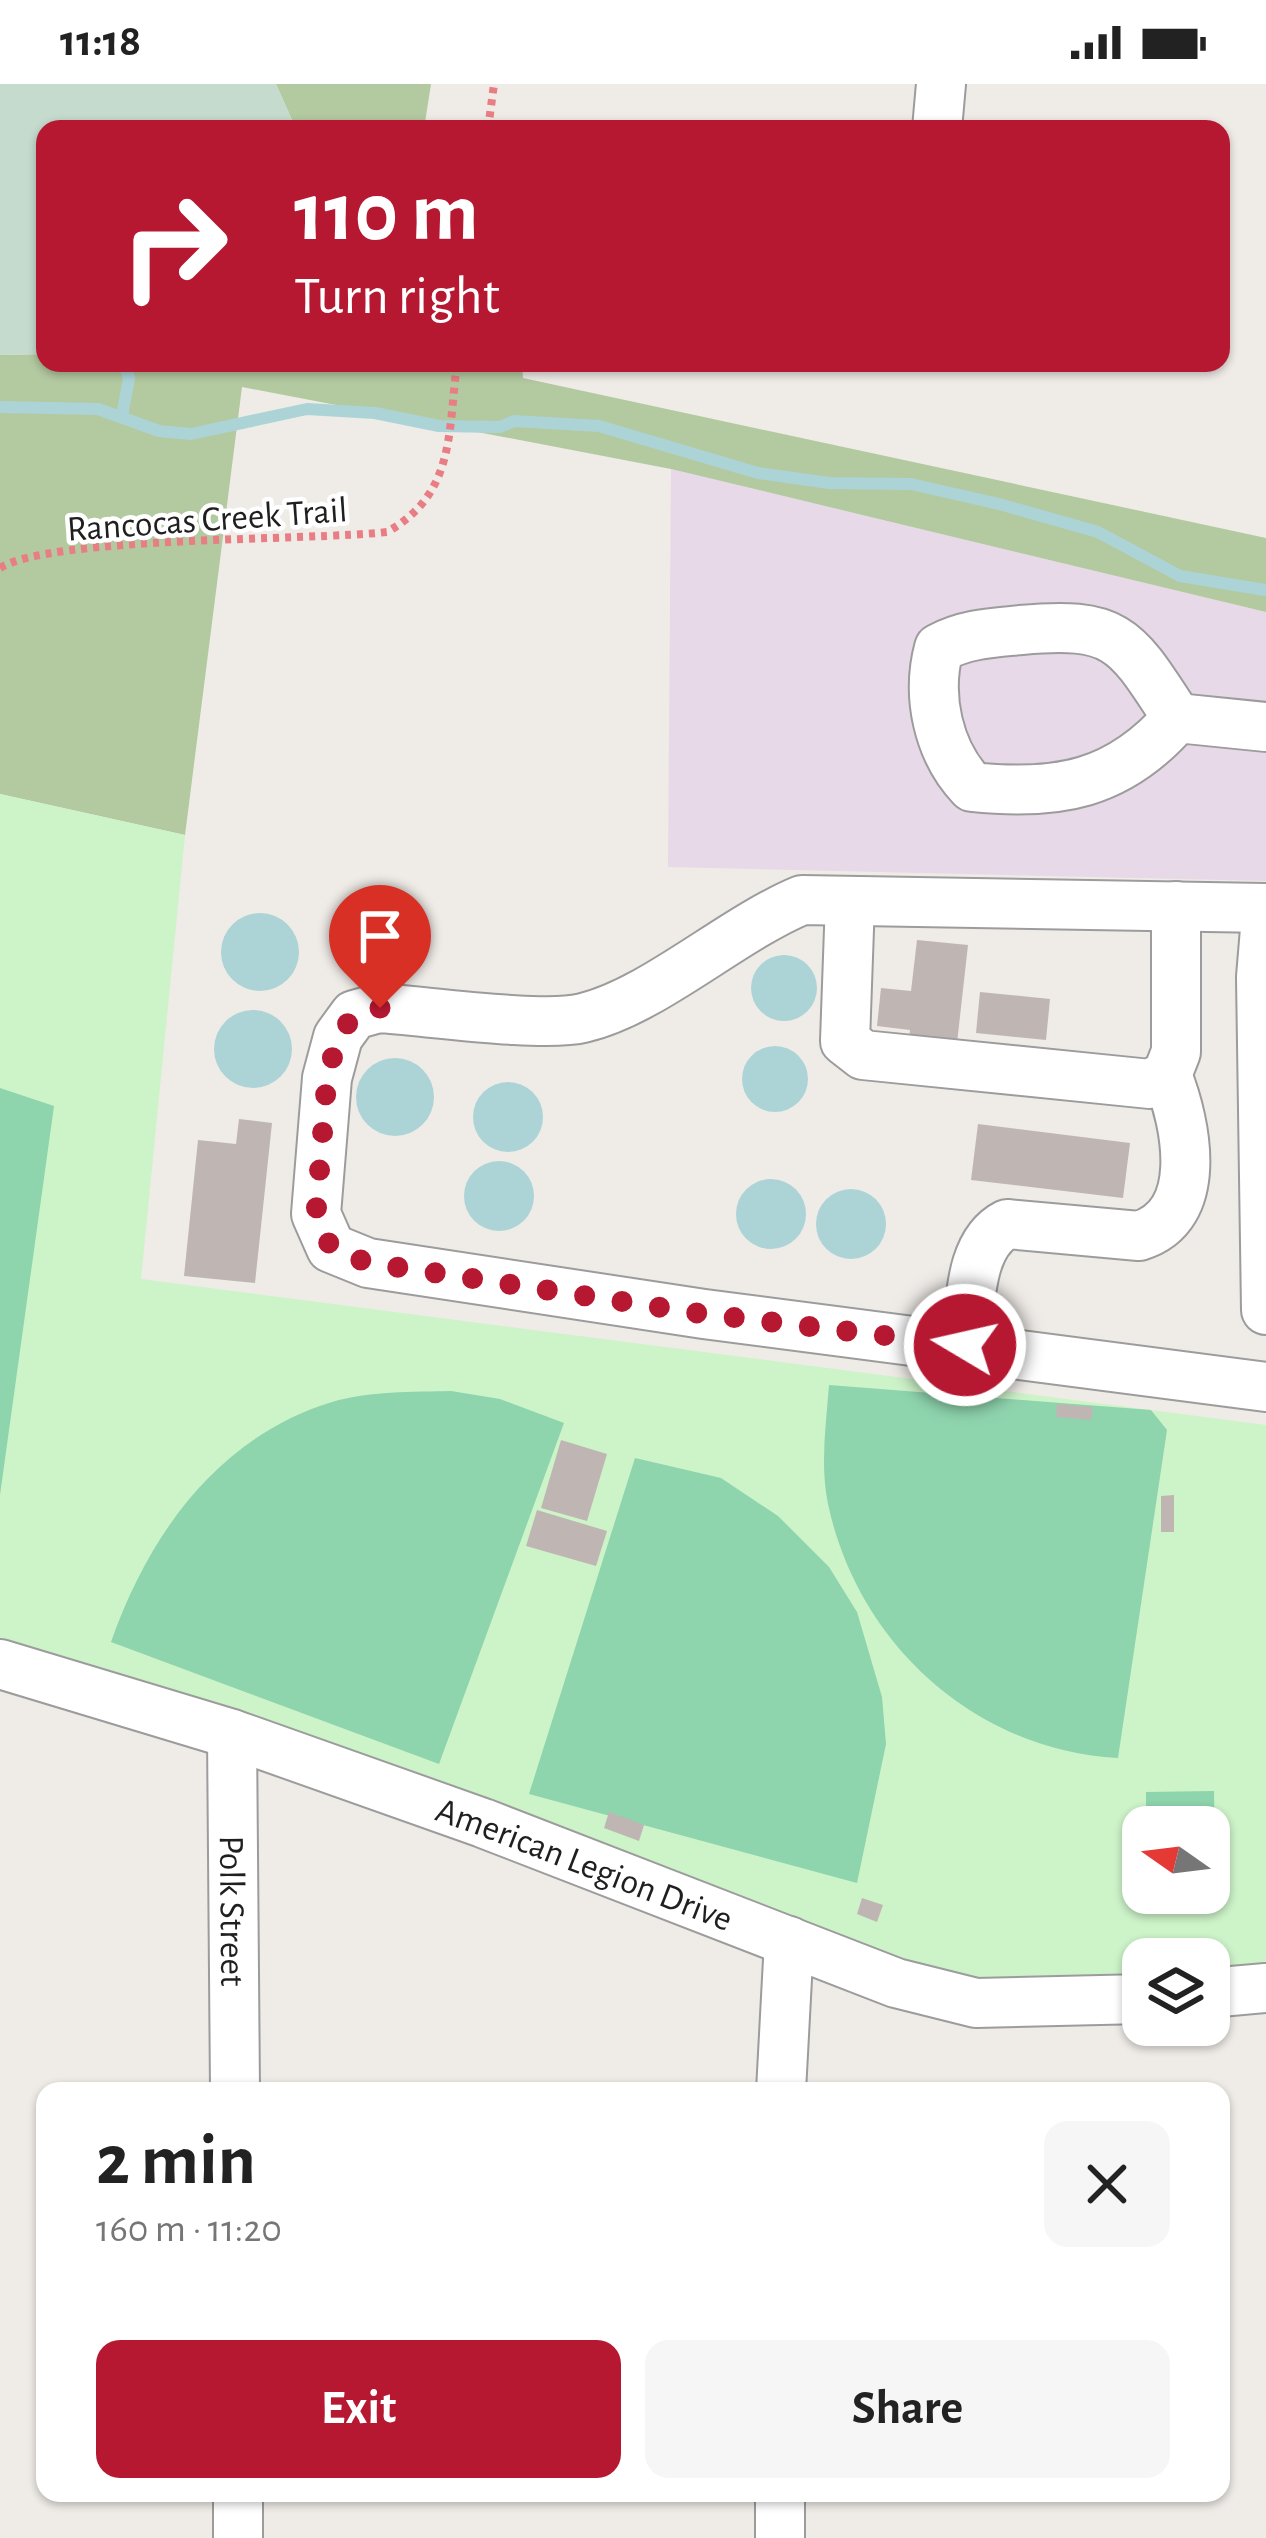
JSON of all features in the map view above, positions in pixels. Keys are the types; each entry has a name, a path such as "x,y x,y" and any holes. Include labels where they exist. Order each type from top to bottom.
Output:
{"street":[{"path":"938,120 941,84"},
{"path":"1067,626 1106,632 1135,655 1177,718 1145,754 1088,782 1010,791 972,787 946,760 931,676 939,648 963,635 1067,626"},
{"path":"1177,718 1266,727"},
{"path":"1266,908 802,901 770,914 609,1010 577,1020 380,1008 354,1015 338,1037 327,1078 316,1214 331,1248 368,1263 704,1314 1266,1387"},
{"path":"850,901 844,1041 863,1055 1150,1084 1167,1075 1176,1052 1176,906"},
{"path":"1266,917 1261,977 1266,1310"},
{"path":"965,1345 980,1249 993,1231 1007,1224 1139,1236 1160,1230 1175,1212 1184,1187 1184,1116 1167,1075"},
{"name":"American Legion Drive","path":"17,1668 232,1734 896,1983 976,2003 1122,2000"},
{"name":"Polk Street","path":"232,1734 235,2082"},
{"path":"782,2082 789,1941"},
{"path":"1230,1991 1266,1988"},
{"path":"238,2502 238,2538"},
{"path":"780,2502 780,2538"}],"path":[{"path":"489,120 494,84"},
{"name":"Rancocas Creek Trail","path":"0,568 13,560 87,550 387,532 417,515 442,475 457,372"}],"shaded area":[{"path":"671,469 1266,612 1266,881 668,867"}],"green space":[{"path":"0,84 276,84 292,120 36,120 36,354 0,355"},
{"path":"276,84 431,84 425,120 292,120"},
{"path":"36,354 36,372 523,372 523,378 1266,538 1266,612 671,469 242,387 185,835 0,794 0,355"},
{"path":"0,794 185,835 141,1279 1266,1425 1266,1987 1230,1986 1230,1938 1122,1938 1122,1985 945,1982 0,1651"},
{"path":"0,1088 54,1106 0,1495"},
{"path":"829,1385 1151,1410 1167,1430 1118,1758 1066,1751 1017,1735 971,1711 895,1644 866,1602 843,1555 828,1504 824,1460"},
{"path":"451,1391 500,1399 564,1423 439,1764 111,1642 168,1528 222,1465 255,1439 291,1418 346,1398"},
{"path":"635,1458 721,1478 778,1516 829,1567 857,1612 882,1697 886,1744 857,1883 529,1794"},
{"path":"1214,1791 1214,1806 1146,1806 1146,1792"}],"water":[{"path":"260,913 287,925 299,952 287,979 260,991 233,979 221,952 233,925"},
{"path":"784,955 807,965 817,988 807,1011 784,1021 761,1011 751,988 761,965"},
{"path":"253,1010 280,1022 292,1049 280,1076 253,1088 226,1076 214,1049 226,1022"},
{"path":"775,1046 798,1056 808,1079 798,1102 775,1112 752,1102 742,1079 752,1056"},
{"path":"395,1058 422,1070 434,1097 422,1124 395,1136 368,1124 356,1097 368,1070"},
{"path":"508,1082 533,1092 543,1117 533,1142 508,1152 483,1142 473,1117 483,1092"},
{"path":"499,1161 524,1171 534,1196 524,1221 499,1231 474,1221 464,1196 474,1171"},
{"path":"771,1179 796,1189 806,1214 796,1239 771,1249 746,1239 736,1214 746,1189"},
{"path":"851,1189 876,1199 886,1224 876,1249 851,1259 826,1249 816,1224 826,1199"}],"building":[{"path":"917,940 968,945 956,1052 908,1047 910,1030 877,1026 881,988 911,991"},
{"path":"980,992 1050,999 1046,1040 976,1033"},
{"path":"239,1119 272,1123 255,1283 184,1276 198,1140 236,1144"},
{"path":"978,1124 1130,1143 1123,1198 971,1180"},
{"path":"1057,1404 1093,1407 1091,1420 1056,1417"},
{"path":"561,1440 607,1454 587,1521 541,1508"},
{"path":"1174,1495 1174,1532 1161,1532 1161,1496"},
{"path":"537,1510 607,1531 596,1566 526,1546"},
{"path":"609,1812 644,1825 639,1841 604,1828"},
{"path":"862,1898 883,1905 877,1922 857,1914"}],"waterway":[{"path":"122,416 127,372"},
{"path":"0,407 98,409 159,431 191,434 307,409 375,413 439,426 500,427 514,421 599,426 758,473 829,483 911,484 999,504 1098,532 1180,576 1265,590"}],"route":[{"path":"380,1008 354,1015 338,1037 327,1078 316,1214 331,1248 368,1263 704,1314 965,1345"}]}
